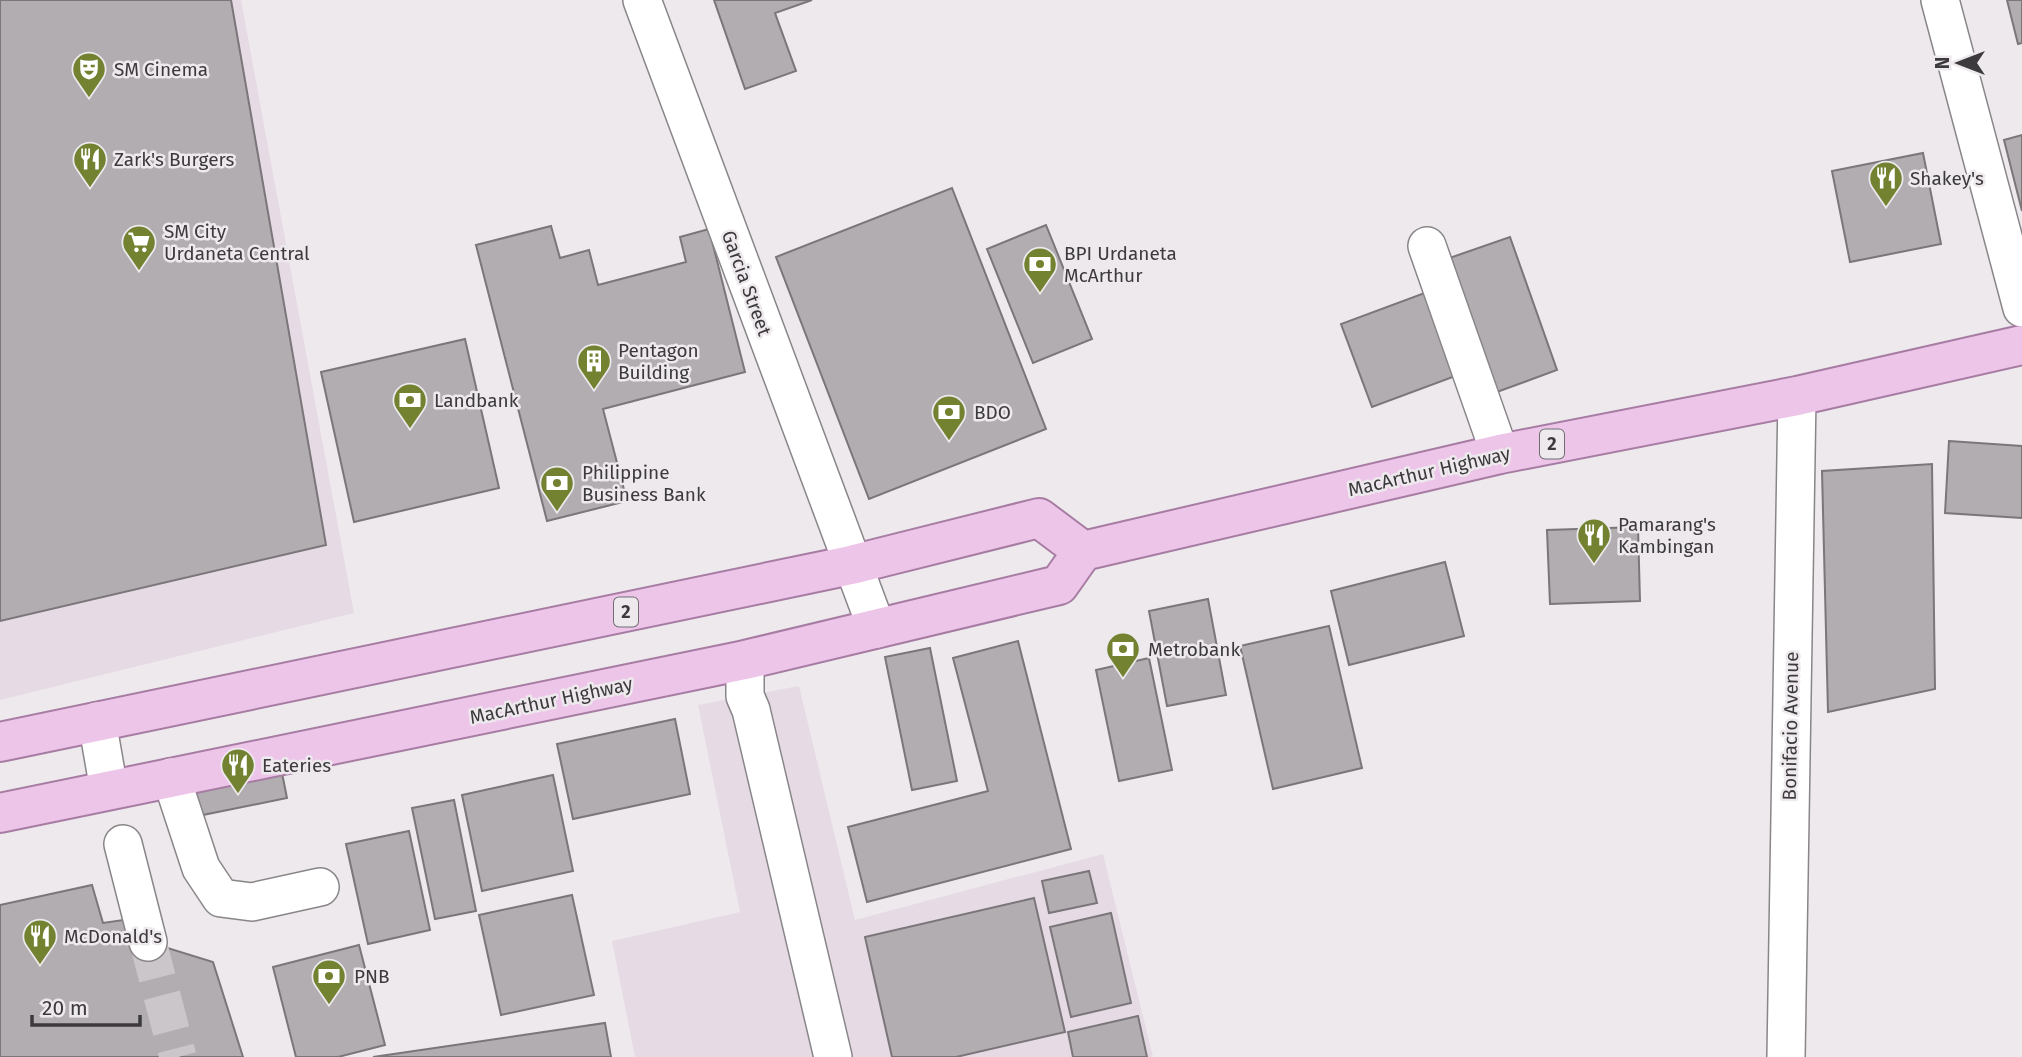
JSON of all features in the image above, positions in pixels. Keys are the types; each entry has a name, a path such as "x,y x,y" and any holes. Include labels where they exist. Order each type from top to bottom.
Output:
{"main road":[{"name":"MacArthur Highway","path":"0,813 746,660 1059,585 1083,551 1500,454 1797,396 2022,345"},
{"name":"2","path":"0,742 851,565 1039,518 1083,551"}],"street":[{"name":"Garcia Street","path":"642,0 877,629"},
{"path":"1940,0 2022,308"},
{"path":"1427,246 1500,454"},
{"name":"Bonifacio Avenue","path":"1786,1057 1797,396"},
{"path":"746,660 745,696 751,710 833,1057"},
{"path":"97,721 109,790"},
{"path":"171,777 201,868 221,898 252,902 320,887"},
{"path":"123,844 148,942"}],"shaded area":[{"name":"SM City Urdaneta Central","path":"0,0 241,0 354,613 0,700"},
{"path":"799,686 855,920 1103,854 1153,1057 635,1057 612,941 740,912 698,705"}],"building":[{"name":"SM City Urdaneta Central","path":"0,0 231,0 326,545 0,621"},
{"path":"714,0 812,0 775,13 796,71 745,89"},
{"path":"2007,0 2022,0 2022,43 2018,44"},
{"path":"2022,135 2022,211 2004,140"},
{"name":"Shakey's","path":"1923,153 1941,244 1850,262 1832,171"},
{"path":"952,188 1046,429 869,499 776,257"},
{"name":"BPI Urdaneta McArthur","path":"1046,225 1092,339 1033,363 987,249"},
{"name":"Pentagon Building","path":"551,226 560,258 589,250 598,285 686,262 680,237 709,229 745,372 603,409 627,501 547,521 476,245"},
{"path":"1510,237 1557,370 1486,396 1438,262"},
{"path":"1438,288 1469,371 1372,407 1341,324"},
{"name":"Landbank","path":"465,339 499,488 354,522 321,372"},
{"path":"1949,441 2022,446 2022,518 1945,513"},
{"path":"1932,464 1935,689 1828,712 1822,471"},
{"name":"Pamarang's Kambingan","path":"1638,527 1640,601 1550,604 1547,530"},
{"path":"1445,562 1464,636 1349,665 1331,591"},
{"path":"1208,599 1226,695 1167,706 1149,611"},
{"path":"1329,626 1362,768 1273,789 1240,646"},
{"path":"1018,641 1071,849 867,902 848,827 988,791 953,658"},
{"path":"930,648 957,781 912,790 885,657"},
{"path":"1149,658 1172,770 1119,781 1096,670"},
{"path":"675,719 690,794 573,819 557,744"},
{"name":"Eateries","path":"282,773 287,798 193,817 189,792"},
{"path":"553,775 573,871 482,891 462,795"},
{"path":"454,800 476,911 435,919 412,808"},
{"path":"409,831 430,930 368,944 346,844"},
{"path":"1089,871 1097,903 1049,913 1042,881"},
{"path":"92,885 103,923 137,918 148,942 213,962 243,1057 0,1057 0,905"},
{"path":"572,895 594,995 501,1015 479,915"},
{"path":"1034,898 1065,1032 956,1057 892,1057 865,937"},
{"path":"1111,913 1131,1003 1071,1017 1050,927"},
{"name":"PNB","path":"359,945 385,1045 338,1057 296,1057 273,967"},
{"path":"1138,1016 1147,1057 1073,1057 1068,1032"},
{"path":"605,1023 611,1057 373,1057"}],"tunnel":[{"path":"148,942 178,1057"}],"place":[{"name":"SM Cinema","path":"89,99"},
{"name":"Zark's Burgers","path":"90,189"},
{"name":"Shakey's","path":"1886,208"},
{"name":"SM City Urdaneta Central","path":"139,272"},
{"name":"BPI Urdaneta McArthur","path":"1040,294"},
{"name":"Pentagon Building","path":"594,391"},
{"name":"Landbank","path":"410,430"},
{"name":"BDO","path":"949,442"},
{"name":"Philippine Business Bank","path":"557,513"},
{"name":"Pamarang's Kambingan","path":"1594,565"},
{"name":"Metrobank","path":"1123,679"},
{"name":"Eateries","path":"238,795"},
{"name":"McDonald's","path":"40,966"},
{"name":"PNB","path":"329,1006"}]}
